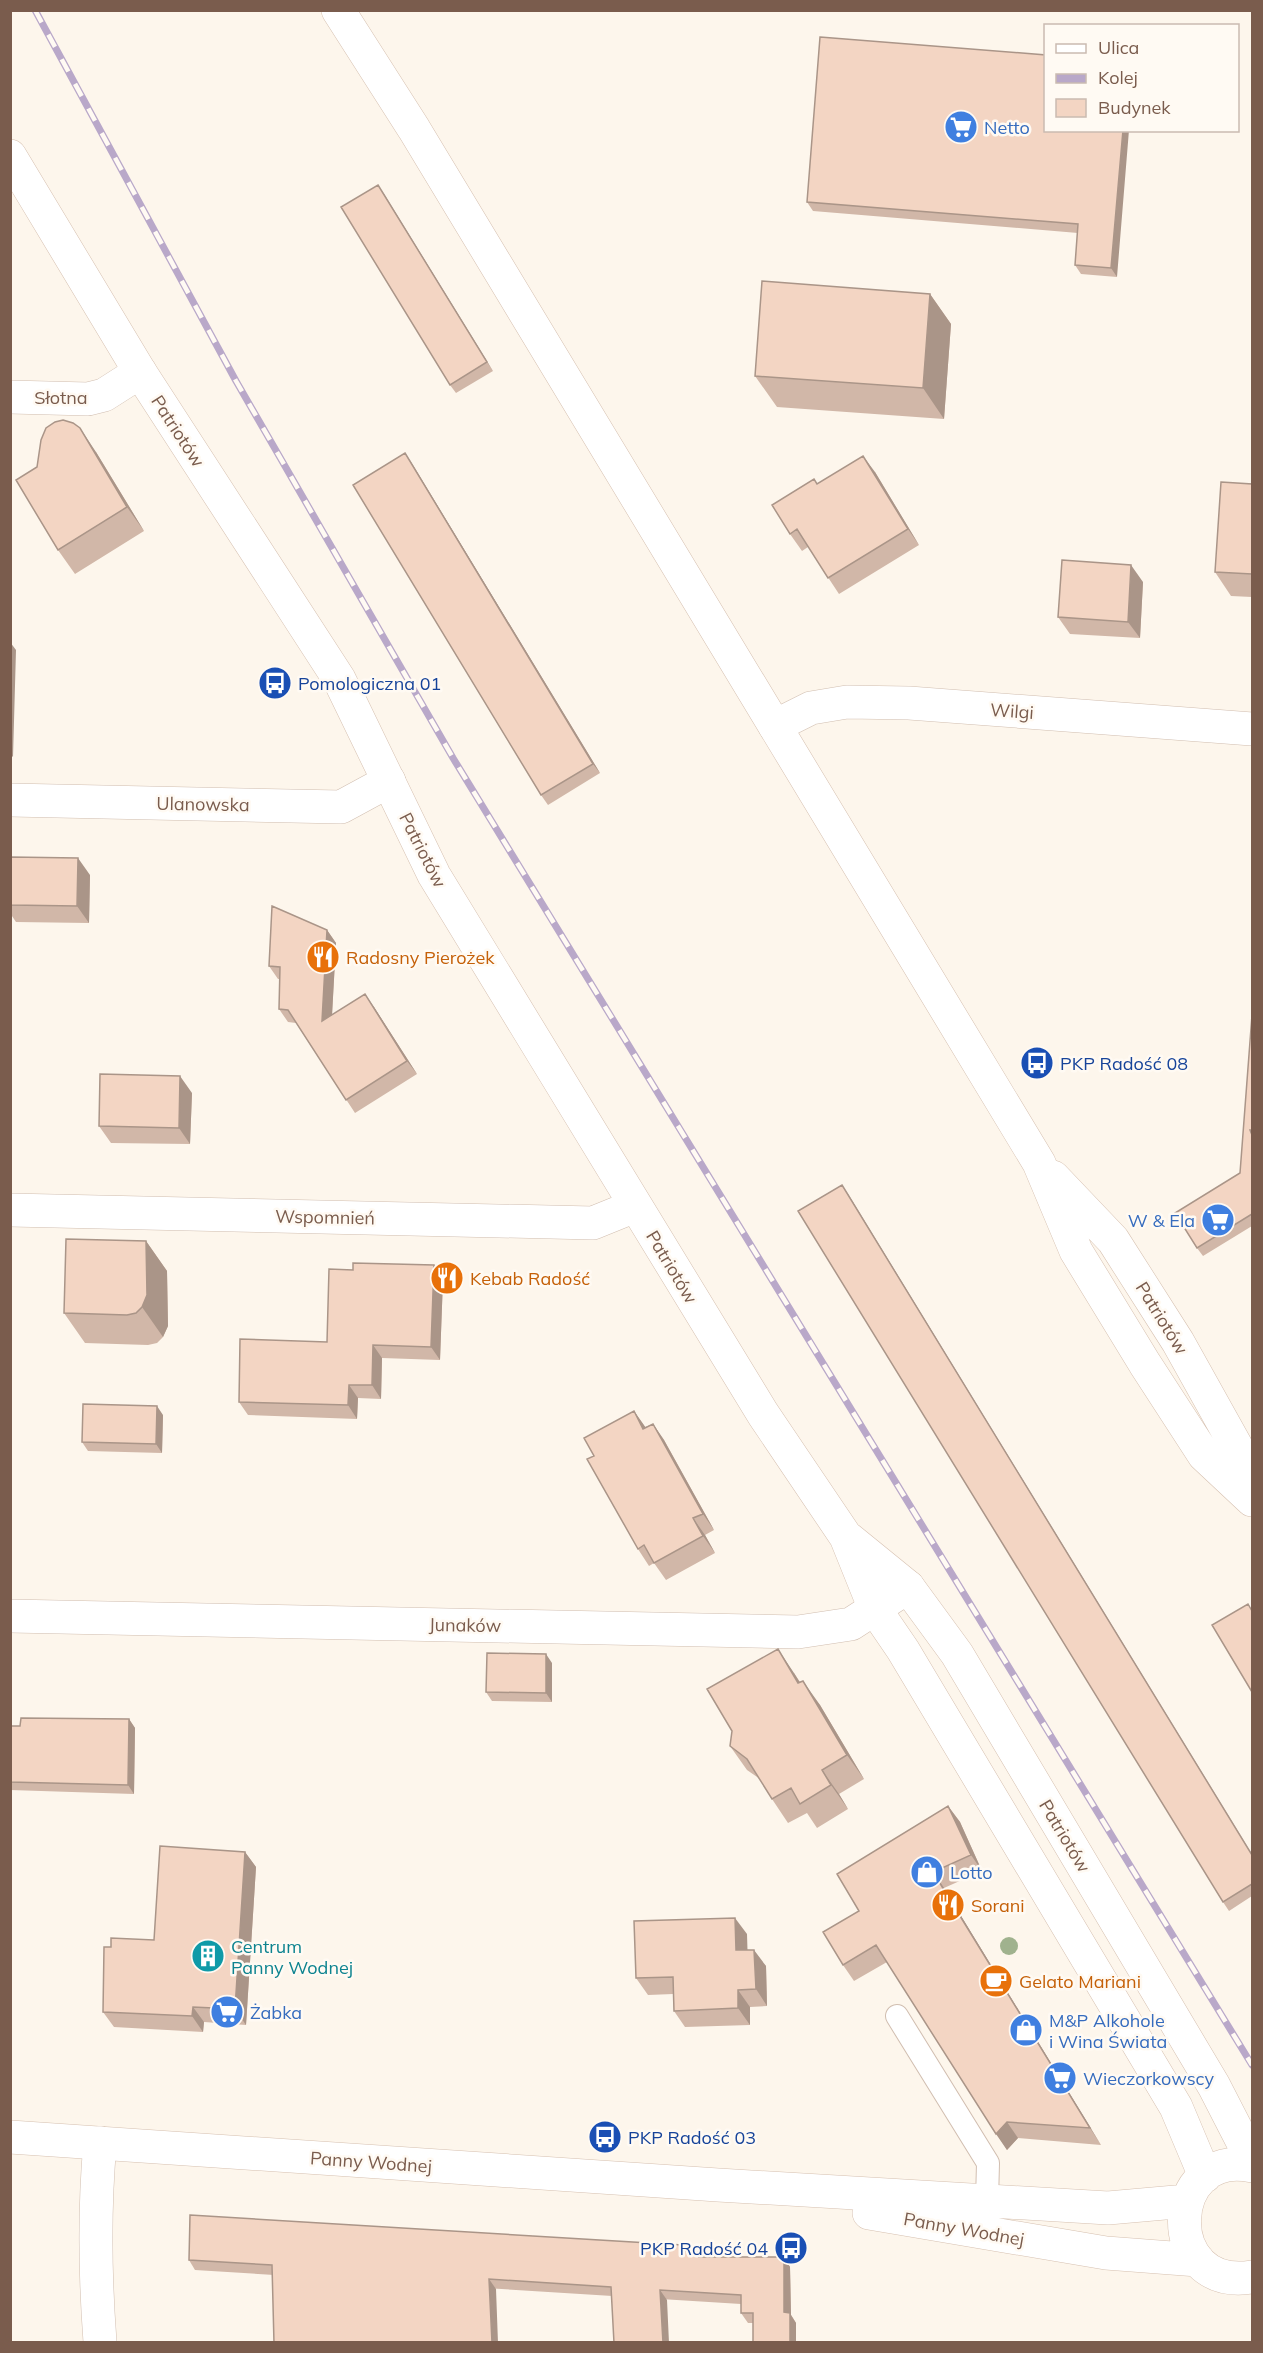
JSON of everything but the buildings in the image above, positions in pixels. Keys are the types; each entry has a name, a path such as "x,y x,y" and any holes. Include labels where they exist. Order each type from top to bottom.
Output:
{"main road":[{"name":"Patriotów","path":"338,10 414,129 1039,1163 1076,1251 1145,1364 1204,1455 1252,1500"},
{"name":"Patriotów","path":"10,156 140,372 339,680 434,875 763,1414 846,1537 875,1610 903,1650 1176,2107 1196,2188"},
{"name":"Słotna","path":"10,397 88,399 104,395 140,372"},
{"name":"Wilgi","path":"775,726 811,708 828,703 868,702 909,703 1252,729"},
{"name":"Ulanowska","path":"10,800 341,807 389,781"},
{"name":"Patriotów","path":"1039,1163 1113,1240 1178,1342 1236,1446 1252,1494"},
{"name":"Wspomnień","path":"10,1210 593,1223 635,1206"},
{"name":"Patriotów","path":"846,1537 908,1587 971,1677 1214,2086 1252,2160"},
{"name":"Junaków","path":"10,1616 798,1632 851,1624 908,1587"},
{"name":"Panny Wodnej","path":"10,2137 731,2186 1108,2208 1196,2188 1226,2166 1252,2166"},
{"path":"100,2143 95,2197 96,2286 100,2343"},
{"name":"Panny Wodnej","path":"731,2186 863,2212 1106,2253 1198,2260"},
{"path":"1196,2188 1183,2227 1188,2245 1198,2260 1214,2272 1248,2285"}],"lane":[{"path":"897,2016 988,2163 987,2201"}],"railway":[{"path":"35,10 236,381 453,758 1252,2065"}],"place":[{"name":"Netto","path":"961,127"},
{"name":"Pomologiczna 01","path":"275,683"},
{"name":"Radosny Pierożek","path":"323,957"},
{"name":"PKP Radość 08","path":"1037,1063"},
{"name":"W & Ela","path":"1218,1220"},
{"name":"Kebab Radość","path":"447,1278"},
{"name":"Lotto","path":"927,1872"},
{"name":"Sorani","path":"948,1905"},
{"name":"Centrum Panny Wodnej","path":"208,1956"},
{"name":"Gelato Mariani","path":"996,1981"},
{"name":"Żabka","path":"227,2012"},
{"name":"M&P Alkohole i Wina Świata","path":"1026,2030"},
{"name":"Wieczorkowscy","path":"1060,2078"},
{"name":"PKP Radość 03","path":"605,2137"},
{"name":"PKP Radość 04","path":"791,2248"}]}
